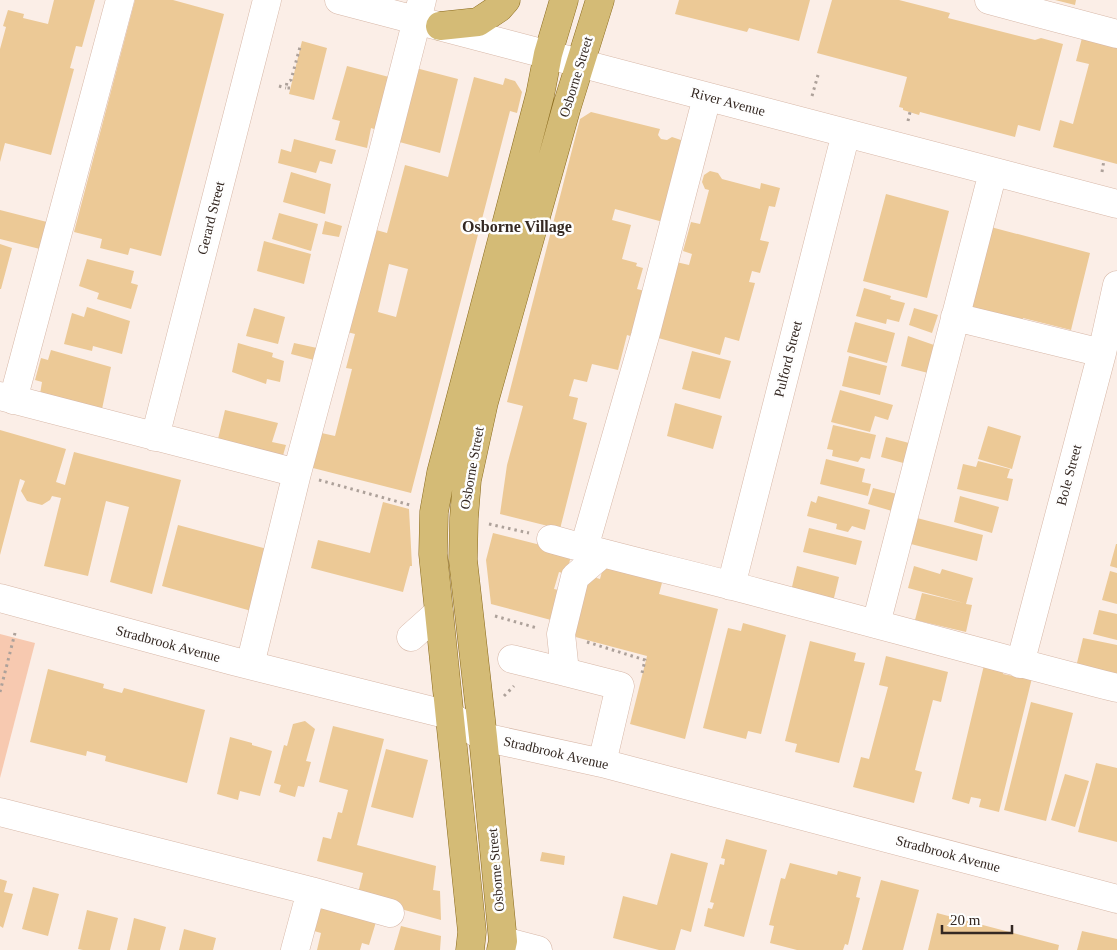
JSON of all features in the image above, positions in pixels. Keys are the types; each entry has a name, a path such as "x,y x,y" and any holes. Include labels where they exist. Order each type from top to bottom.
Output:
{"main road":[{"path":"426,15 478,22 499,8 506,0"},
{"name":"Osborne Street","path":"470,950 472,932 433,554 434,512 441,473 540,95 548,54 564,0"},
{"name":"Osborne Street","path":"502,945 483,737 463,560 467,480 484,402 564,115 600,0"},
{"path":"469,904 499,903"}],"street":[{"path":"120,0 6,398 297,473"},
{"name":"Gerard Street","path":"155,437 267,0"},
{"name":"River Avenue","path":"339,0 426,15 580,63 1117,204"},
{"path":"989,0 1117,34"},
{"path":"250,665 297,473 378,170 426,15"},
{"path":"565,672 562,630 575,577 593,551 645,336 707,96"},
{"name":"Pulford Street","path":"731,586 846,133"},
{"path":"876,624 992,172"},
{"name":"Bole Street","path":"1020,664 1102,353 1117,285"},
{"path":"955,317 1102,353"},
{"path":"551,539 1117,688"},
{"name":"Stradbrook Avenue","path":"0,598 250,665 449,715 483,737 602,763 1117,898"},
{"path":"411,637 439,612"},
{"path":"512,659 620,686 602,763"},
{"path":"0,812 390,913"},
{"path":"295,950 311,891"},
{"path":"502,945 538,950"}],"path":[{"path":"279,86 288,88 287,82 291,80 301,47"},
{"path":"812,96 818,75"},
{"path":"908,121 910,112"},
{"path":"1102,172 1104,160"},
{"path":"297,473 434,512"},
{"path":"464,518 551,539"},
{"path":"492,616 562,630"},
{"path":"0,692 16,633"},
{"path":"503,697 514,686"}],"shaded area":[{"path":"0,634 35,643 0,778"}],"building":[{"path":"54,0 95,0 82,47 76,46 70,68 74,69 51,155 5,143 0,162 0,49 6,27 3,26 8,10 24,14 23,18 48,24"},
{"path":"135,0 173,0 224,14 161,256 130,248 128,255 100,248 102,239 74,232"},
{"path":"679,0 810,0 799,41 749,28 747,32 675,14"},
{"path":"832,0 899,0 950,13 948,18 1035,40 1041,38 1063,44 1040,131 1018,125 1015,137 920,112 919,115 903,110 903,108 899,107 907,77 817,53"},
{"path":"1055,0 1076,0 1075,5"},
{"path":"1082,38 1117,47 1117,164 1053,147 1060,120 1073,124 1089,64 1076,61"},
{"path":"302,41 327,48 314,100 289,94"},
{"path":"347,66 389,77 377,130 371,128 367,148 335,140 340,121 332,119"},
{"path":"412,67 458,79 440,153 392,140"},
{"path":"474,77 503,85 505,78 515,81 522,92 517,113 510,111 411,493 309,467 317,432 335,436 352,369 346,368 355,334 343,331 369,228 387,233 405,165 448,177","holes":["389,264 408,269 396,317 378,312"]},
{"path":"591,112 660,129 658,135 661,139 667,140 672,137 681,140 682,144 663,222 615,209 612,220 631,225 622,259 637,263 636,266 643,268 637,289 645,291 633,337 627,335 618,370 592,364 587,382 574,379 569,396 578,398 573,419 587,423 560,529 500,514 507,465 523,406 507,402 580,119"},
{"path":"294,139 336,150 332,164 320,161 316,173 278,163 281,149 291,152"},
{"path":"710,171 718,173 722,179 760,189 761,183 780,188 775,207 769,206 760,240 769,242 760,273 752,271 749,282 755,283 739,341 725,337 720,355 651,336 672,261 689,265 692,254 683,251 691,222 700,224 709,190 705,189 702,182 704,175"},
{"path":"291,172 331,184 325,214 283,202"},
{"path":"886,194 949,211 927,298 863,281"},
{"path":"0,210 47,222 40,249 0,239"},
{"path":"279,213 318,224 311,251 272,239"},
{"path":"325,221 342,226 339,237 322,234"},
{"path":"987,226 1090,253 1071,330 1023,318 1020,327 965,313"},
{"path":"264,241 311,254 304,284 257,271"},
{"path":"0,244 12,248 1,289 0,289"},
{"path":"87,259 134,271 131,283 138,285 131,309 97,299 99,293 79,286"},
{"path":"864,288 891,296 890,299 905,303 899,322 887,319 886,324 856,316"},
{"path":"87,307 130,321 122,354 93,346 92,351 64,344 72,313 84,317"},
{"path":"254,308 285,317 278,344 246,336"},
{"path":"914,308 938,315 932,333 909,325"},
{"path":"855,322 895,333 887,363 847,352"},
{"path":"908,336 934,345 928,373 901,366"},
{"path":"238,343 273,353 272,357 284,361 280,382 267,379 266,384 232,372"},
{"path":"294,343 317,348 314,360 291,354"},
{"path":"51,350 111,367 102,409 40,394 42,382 35,380 41,358 48,360"},
{"path":"692,351 731,361 720,399 682,389"},
{"path":"849,356 887,366 880,395 842,386"},
{"path":"840,390 893,405 888,420 875,416 870,432 831,422"},
{"path":"675,403 722,416 713,449 667,436"},
{"path":"225,410 278,423 272,442 286,445 282,459 217,443"},
{"path":"833,425 876,435 870,459 861,457 858,462 832,456 833,450 827,449"},
{"path":"988,426 1021,436 1012,469 978,459"},
{"path":"0,430 66,449 56,482 65,485 74,452 181,480 152,594 110,582 129,507 106,501 88,576 44,566 61,498 52,496 50,500 42,505 27,501 21,491 25,481 20,479 0,555"},
{"path":"886,437 913,444 907,464 881,457"},
{"path":"826,459 865,469 862,482 871,484 868,496 820,484"},
{"path":"978,461 1010,469 1007,478 1013,479 1008,501 957,489 963,464 976,467"},
{"path":"873,488 897,494 892,511 868,504"},
{"path":"818,496 870,510 865,530 852,526 848,532 836,529 837,524 807,516 811,501 816,503"},
{"path":"960,496 999,507 992,533 954,522"},
{"path":"383,502 409,509 412,566 410,566 403,592 311,568 318,540 370,553"},
{"path":"913,517 983,535 977,561 907,543"},
{"path":"178,525 271,550 255,612 162,586"},
{"path":"809,528 862,541 856,565 803,552"},
{"path":"493,533 572,553 566,574 559,572 554,589 559,590 551,620 491,604 486,560"},
{"path":"1117,544 1117,568 1110,566"},
{"path":"604,564 663,579 659,594 718,609 685,739 630,724 647,656 568,635 587,575 600,579"},
{"path":"797,566 839,577 833,602 791,591"},
{"path":"914,566 940,574 942,569 973,578 966,604 972,605 966,632 915,620 922,593 964,603 908,588"},
{"path":"1110,571 1117,573 1117,604 1102,600"},
{"path":"1099,610 1117,614 1117,640 1093,634"},
{"path":"743,623 786,635 761,734 748,731 746,739 703,728 728,628 741,631"},
{"path":"1083,638 1117,645 1117,676 1076,667"},
{"path":"810,641 856,653 854,661 865,663 839,763 795,752 797,744 785,741"},
{"path":"886,656 948,672 941,702 933,700 915,770 922,772 914,803 853,787 861,757 869,759 888,687 879,685"},
{"path":"985,661 1005,666 1003,674 1013,676 1015,669 1033,674 999,812 979,807 981,799 971,797 969,804 952,799"},
{"path":"48,669 104,684 103,688 122,693 124,688 205,710 187,783 105,761 106,756 87,751 86,756 30,742"},
{"path":"1031,702 1073,713 1046,821 1004,810"},
{"path":"305,721 315,729 306,761 311,762 304,787 298,786 295,797 279,792 281,785 274,783 284,745 287,746 293,724"},
{"path":"333,726 384,739 357,845 436,866 433,890 440,891 441,920 357,897 363,873 317,861 323,837 331,839 338,812 342,813 348,790 319,782"},
{"path":"230,737 272,751 260,796 240,791 238,800 217,794"},
{"path":"386,749 428,760 413,818 371,807"},
{"path":"1096,763 1117,768 1117,842 1078,832"},
{"path":"1065,774 1089,781 1075,827 1051,820"},
{"path":"726,839 767,850 744,937 704,926 708,908 712,909 714,903 710,902 720,864 724,865 725,859 721,858"},
{"path":"542,852 565,856 564,865 540,861"},
{"path":"671,853 708,863 691,932 681,929 675,950 659,950 613,938 623,896 657,905"},
{"path":"790,863 837,875 838,871 861,877 856,897 860,898 848,945 845,944 843,950 797,950 770,943 774,926 769,925 781,878 785,879"},
{"path":"0,879 7,881 4,892 13,894 3,928 0,926"},
{"path":"881,880 919,890 903,950 862,950"},
{"path":"33,887 59,894 48,936 22,929"},
{"path":"320,907 376,922 369,945 362,943 360,950 317,950 321,933 314,931"},
{"path":"87,910 118,918 110,950 78,949"},
{"path":"937,913 1059,945 1058,950 928,950"},
{"path":"134,918 166,927 160,950 127,950"},
{"path":"401,926 441,936 440,950 394,950"},
{"path":"184,929 216,938 213,950 179,950"},
{"path":"1082,931 1117,939 1117,950 1077,950"}],"district":[{"name":"Osborne Village","path":"517,226"}]}
